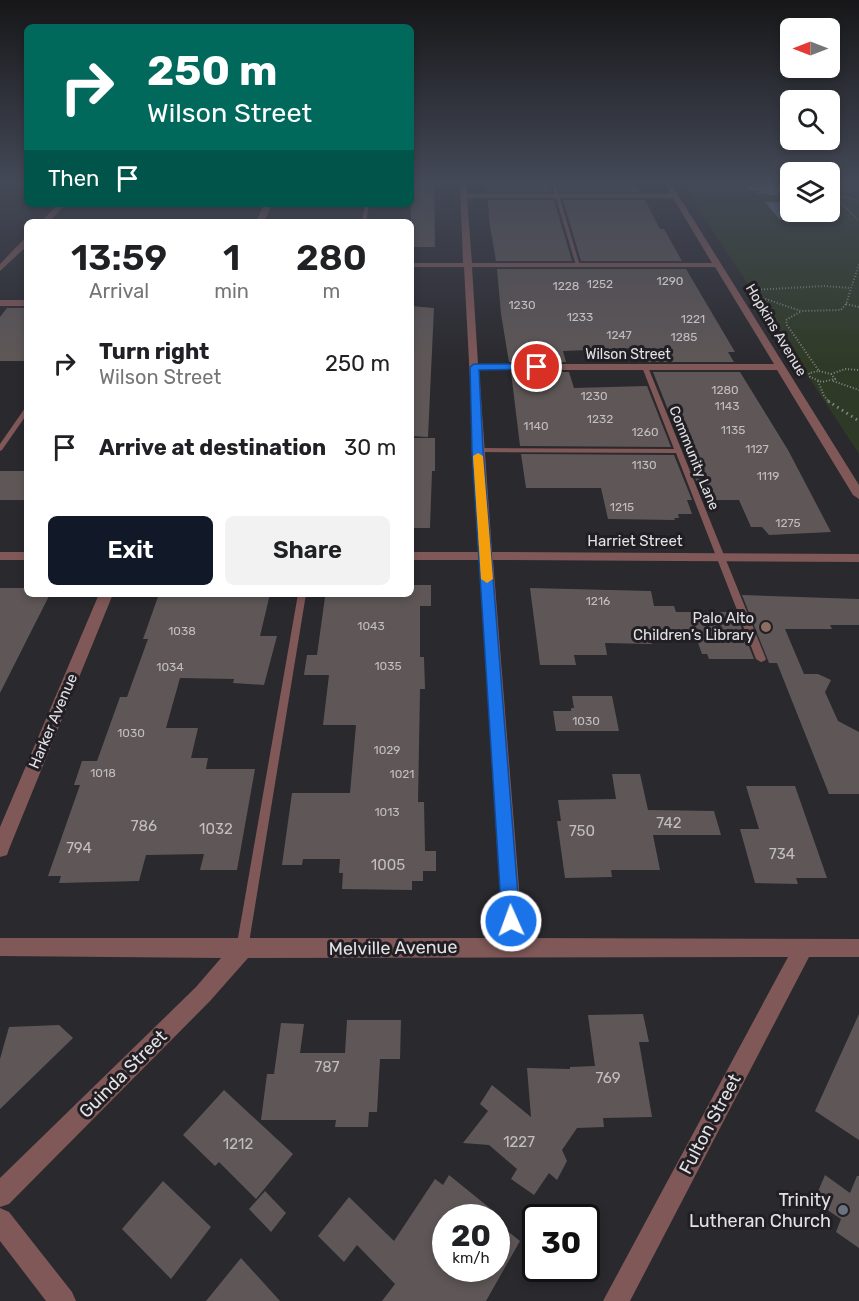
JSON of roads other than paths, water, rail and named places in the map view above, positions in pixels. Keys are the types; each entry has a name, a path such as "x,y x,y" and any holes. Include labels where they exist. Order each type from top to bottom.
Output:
{"street":[{"path":"466,243 478,450 514,946"},
{"name":"Hopkins Avenue","path":"704,243 859,495"},
{"path":"0,269 24,244"},
{"path":"414,265 718,265"},
{"path":"0,303 24,303"},
{"name":"Wilson Street","path":"474,367 781,367"},
{"path":"0,556 24,556"},
{"name":"Harriet Street","path":"414,556 859,558"},
{"name":"Harker Avenue","path":"0,849 105,597"},
{"name":"Melville Avenue","path":"0,947 859,948"},
{"name":"Fulton Street","path":"616,1301 804,947"},
{"name":"Guinda Street","path":"0,1196 203,994 242,949"},
{"path":"0,1221 63,1301"}],"lane":[{"path":"572,243 578,265"},
{"name":"Community Lane","path":"645,367 761,659"},
{"path":"0,449 24,413"},
{"path":"478,450 678,451"},
{"path":"242,949 301,597"}],"place":[{"name":"Palo Alto Children’s Library","path":"766,627"},
{"name":"Trinity Lutheran Church","path":"843,1210"}]}
